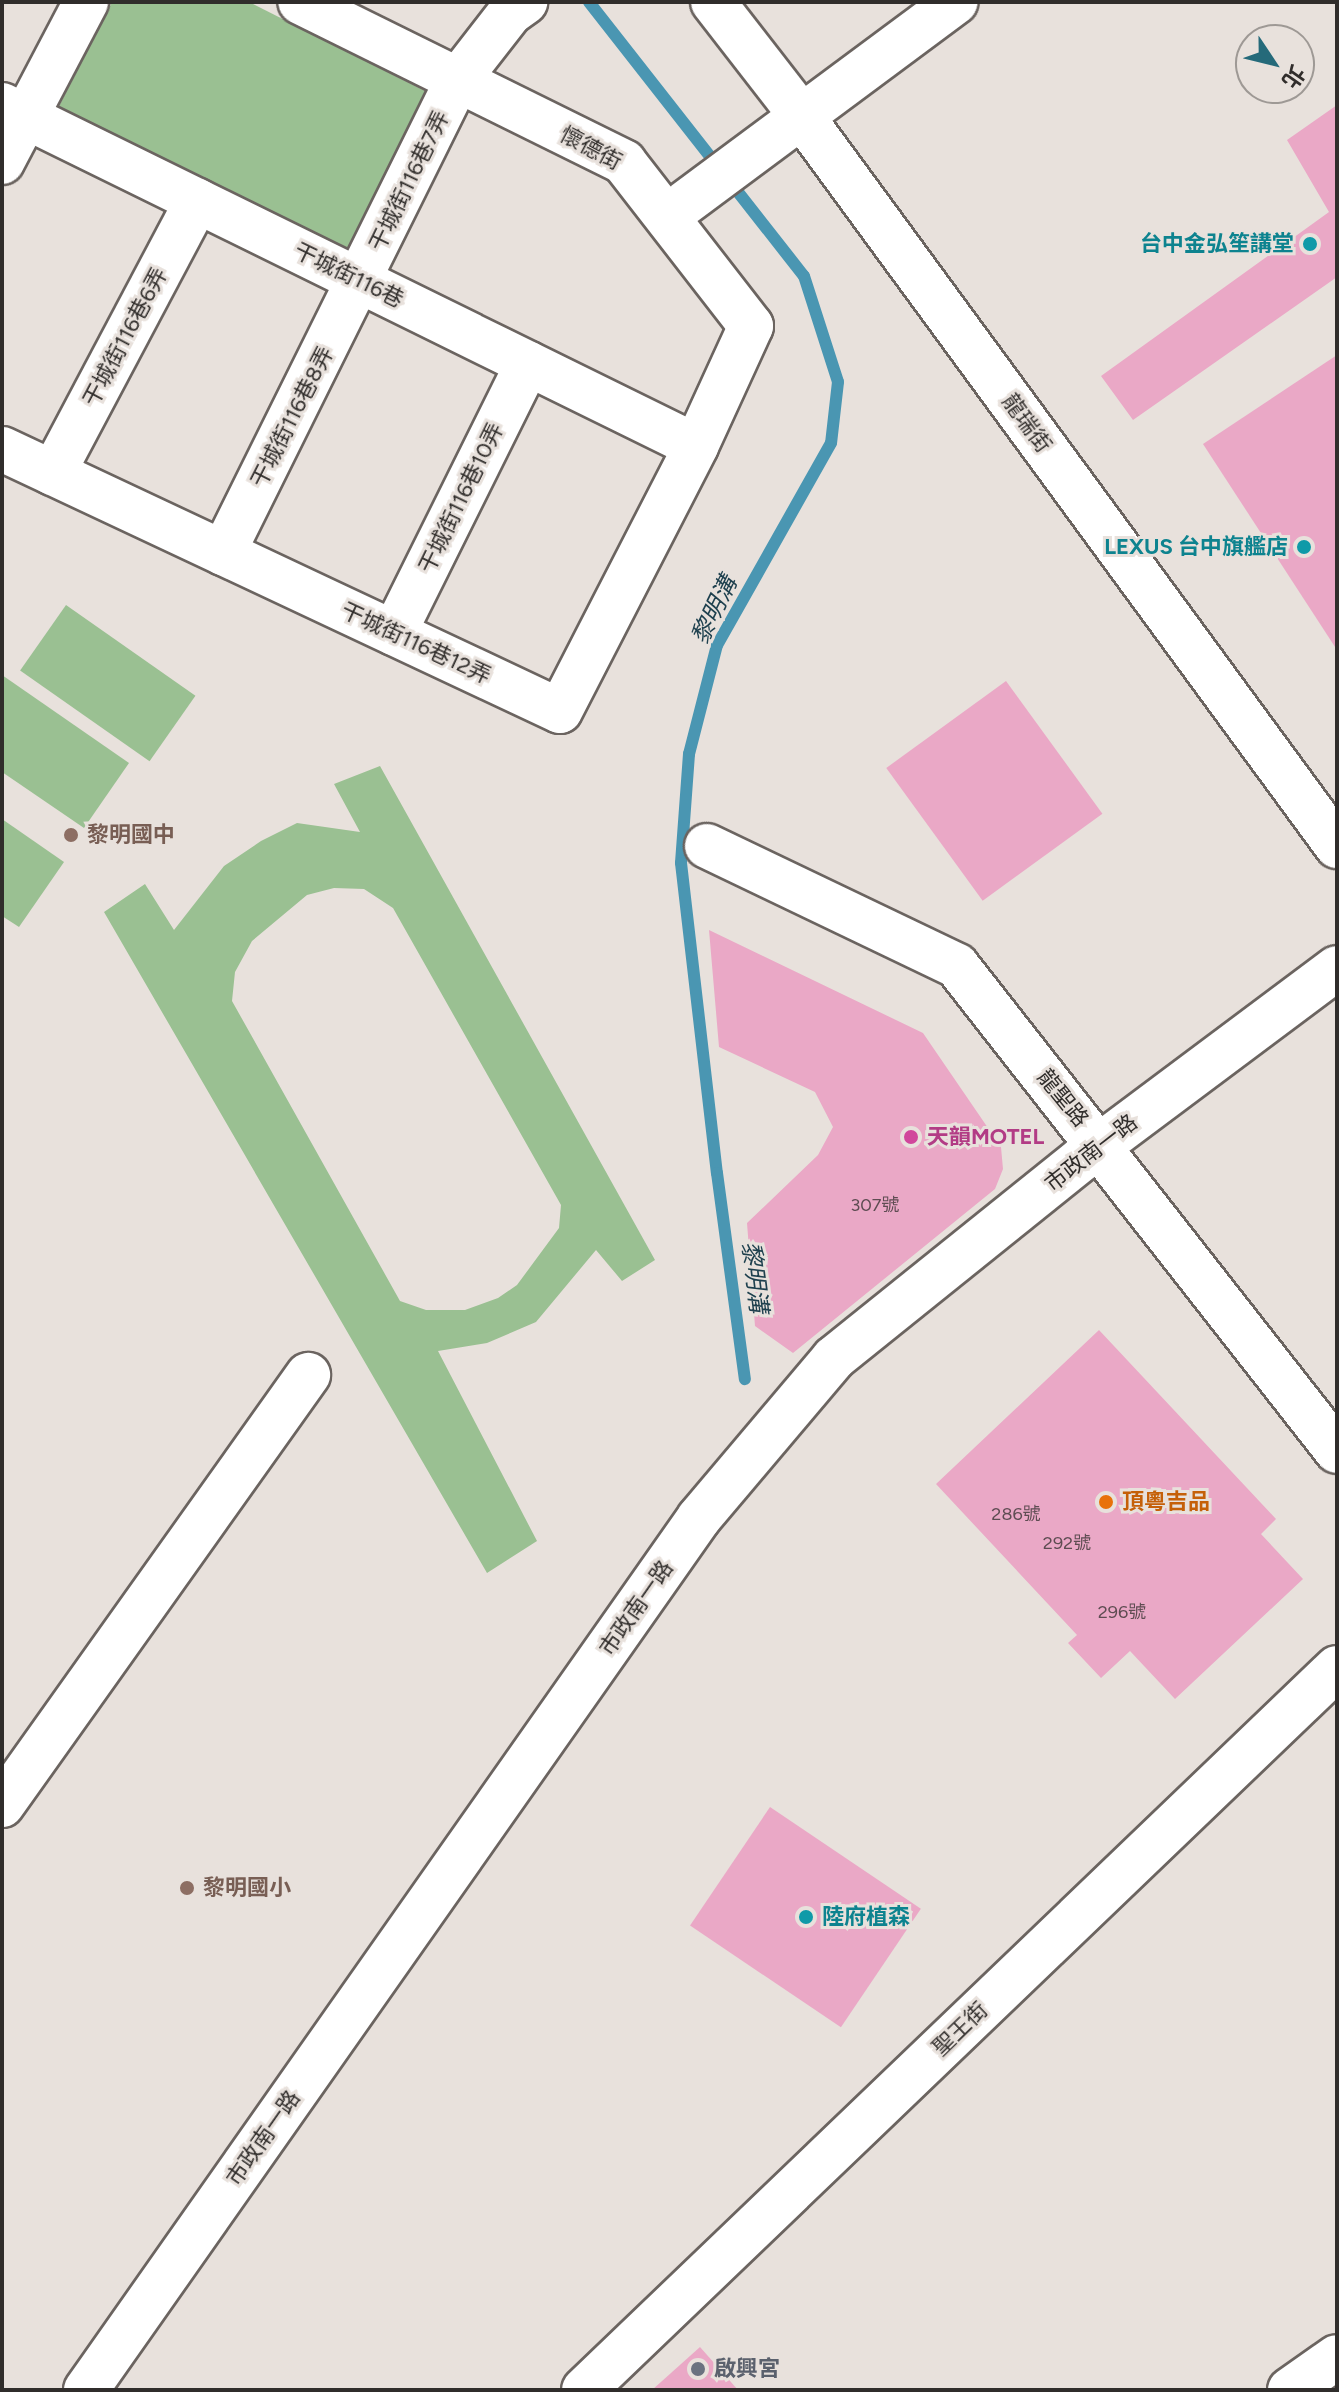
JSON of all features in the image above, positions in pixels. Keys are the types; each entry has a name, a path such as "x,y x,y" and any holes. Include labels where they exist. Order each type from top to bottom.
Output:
{"street":[{"path":"2,162 14,111 86,2"},
{"name":"懷德街","path":"300,2 624,162 751,326 696,446"},
{"name":"龍瑞街","path":"713,2 793,120 1337,846"},
{"path":"692,198 793,120 956,2"},
{"name":"干城街116巷7弄","path":"360,281 457,81 513,6"},
{"name":"干城街116巷","path":"14,111 696,446"},
{"name":"干城街116巷6弄","path":"53,473 197,201"},
{"name":"干城街116巷8弄","path":"223,553 360,281"},
{"name":"干城街116巷10弄","path":"394,633 528,363"},
{"name":"干城街116巷12弄","path":"2,449 560,711 696,446"},
{"name":"龍聖路","path":"707,846 957,966 1337,1451"},
{"name":"市政南一路","path":"86,2390 699,1518 834,1358 1100,1145 1337,968"},
{"path":"2,1805 308,1375"},
{"name":"聖王街","path":"584,2390 1337,1668"},
{"path":"1290,2390 1337,2357"}],"green space":[{"path":"112,2 249,2 437,97 357,265 55,114"},
{"path":"66,605 195,696 150,761 20,671"},
{"path":"2,675 129,763 84,828 2,772"},
{"path":"380,766 655,1260 622,1281 596,1250 536,1322 487,1343 438,1351 537,1541 487,1573 104,912 145,884 174,930 224,866 261,841 297,823 360,832 334,784","holes":["334,888 364,889 393,908 561,1205 559,1228 517,1285 498,1298 465,1310 426,1310 400,1301 232,1001 235,972 252,941 307,895"]},
{"path":"2,819 64,862 19,927 2,916"}],"building":[{"name":"台中金弘笙講堂","path":"1337,105 1337,277 1133,420 1101,376 1329,212 1287,140"},
{"name":"LEXUS 台中旗艦店","path":"1337,355 1337,650 1203,444"},
{"path":"1006,681 1102,814 983,901 886,768"},
{"name":"天韻MOTEL","path":"709,930 923,1033 1001,1147 1003,1169 995,1189 793,1353 755,1326 747,1223 818,1155 833,1127 815,1092 719,1047"},
{"name":"頂粵吉品","path":"1099,1330 1276,1519 1261,1534 1303,1579 1175,1699 1130,1651 1101,1678 1068,1643 1077,1635 936,1484"},
{"name":"陸府植森","path":"770,1807 921,1909 841,2027 690,1926"},
{"name":"啟興宮","path":"700,2347 738,2390 652,2390"}],"waterway":[{"name":"黎明溝","path":"589,2 804,276 838,382 831,443 717,645 689,754 681,863 717,1173 745,1379"}],"place":[{"name":"台中金弘笙講堂","path":"1310,244"},
{"name":"LEXUS 台中旗艦店","path":"1304,547"},
{"name":"黎明國中","path":"71,835"},
{"name":"天韻MOTEL","path":"911,1137"},
{"name":"頂粵吉品","path":"1106,1502"},
{"name":"黎明國小","path":"187,1888"},
{"name":"陸府植森","path":"806,1917"},
{"name":"啟興宮","path":"698,2369"}]}
